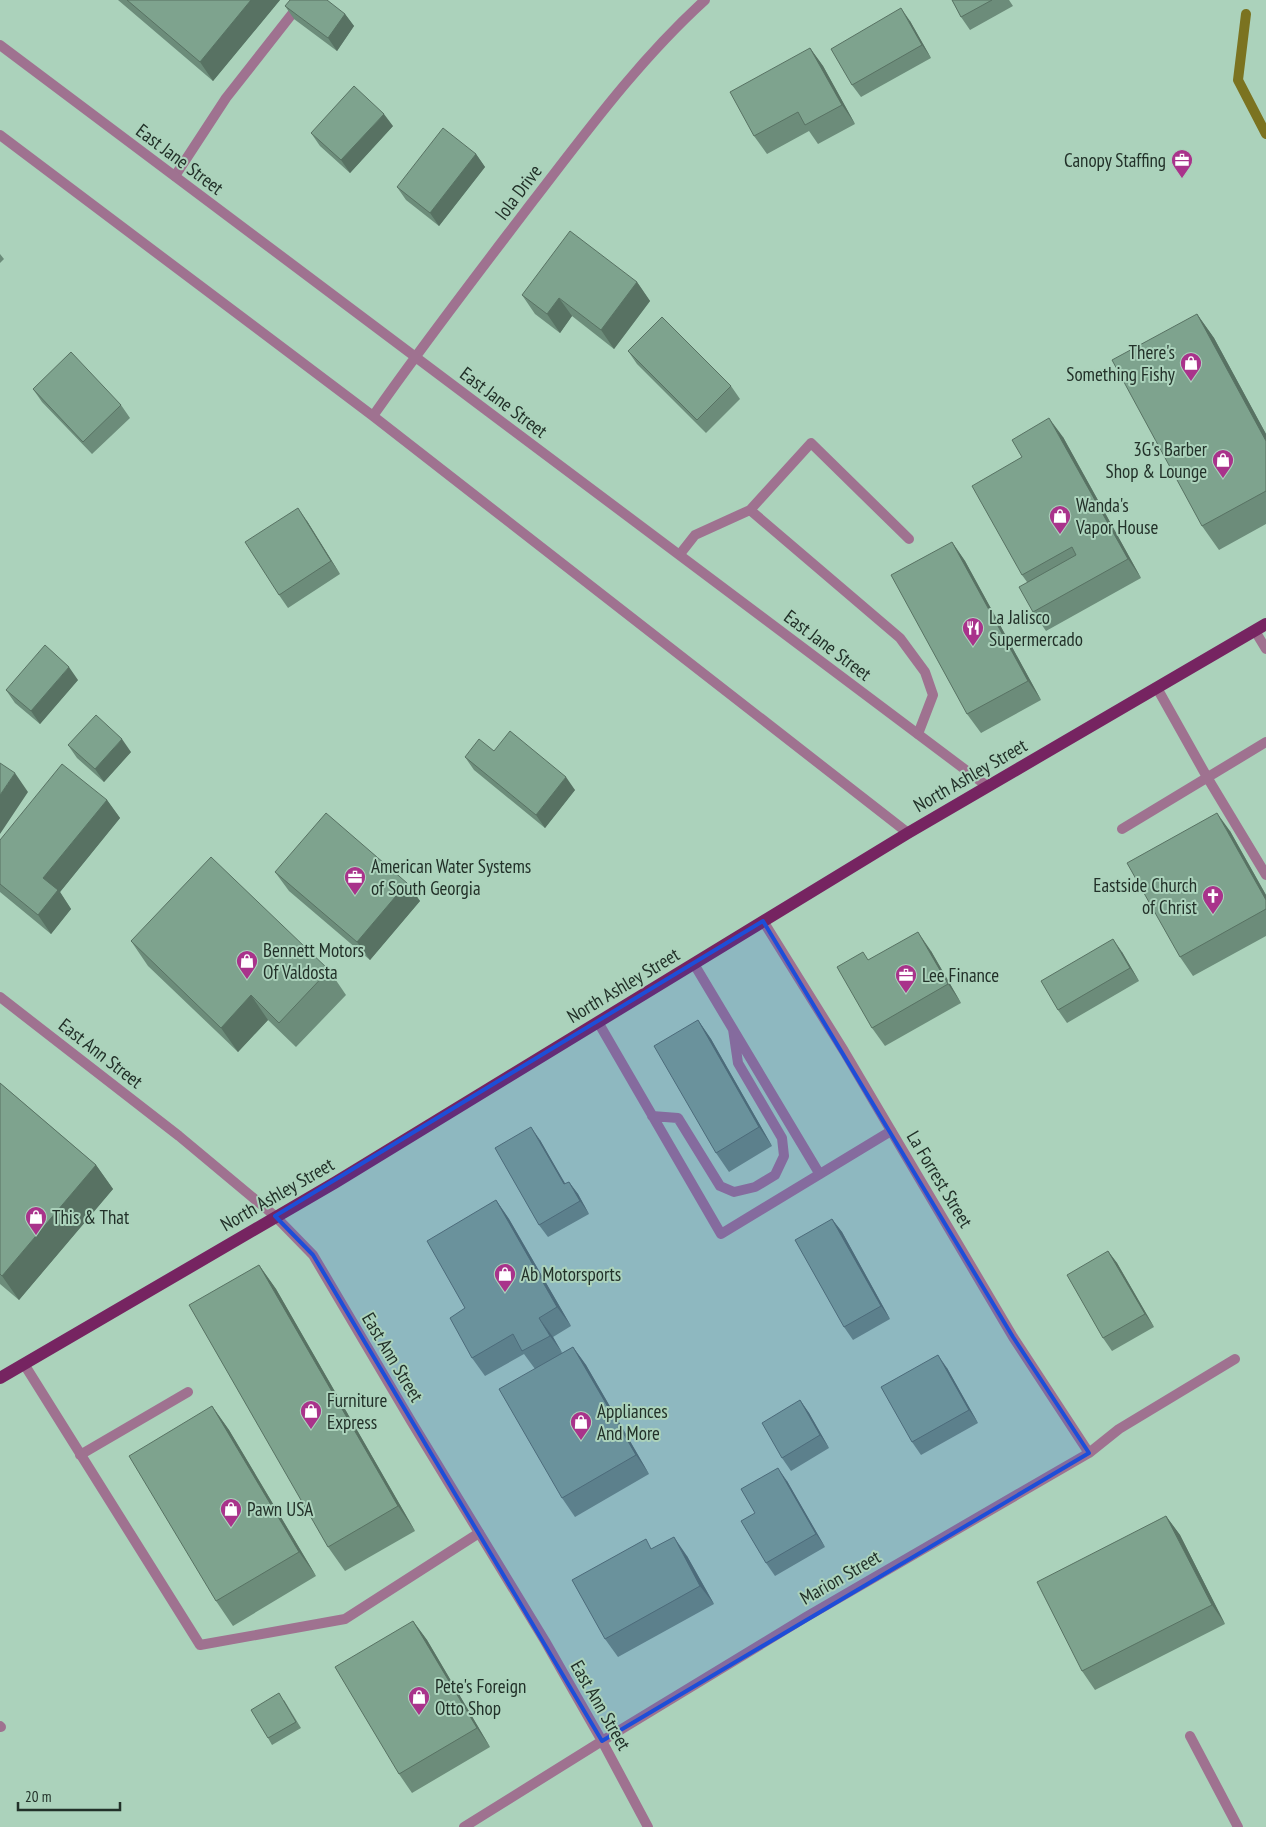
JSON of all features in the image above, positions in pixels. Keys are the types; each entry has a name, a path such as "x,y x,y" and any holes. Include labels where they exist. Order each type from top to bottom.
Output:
{"main road":[{"name":"North Ashley Street","path":"0,1378 344,1177 987,786 1261,628"}],"street":[{"path":"175,176 226,98 303,0"},
{"name":"Iola Drive","path":"373,416 415,357 632,74 674,29 705,0"},
{"name":"East Jane Street","path":"0,45 987,786"},
{"path":"0,135 373,416 908,833"},
{"path":"680,554 696,535 750,510 811,444 909,539"},
{"path":"750,510 900,638 925,672 933,695 918,734"},
{"path":"1261,628 1266,649"},
{"path":"1157,688 1207,778 1266,875"},
{"path":"1122,829 1266,742"},
{"name":"La Forrest Street","path":"763,921 844,1051 1013,1337 1089,1453"},
{"path":"694,964 819,1174"},
{"name":"East Ann Street","path":"0,997 179,1136 275,1216 313,1255 545,1641 648,1827"},
{"path":"598,1022 721,1234 891,1131"},
{"path":"652,1116 678,1118 720,1186 734,1192 756,1187 776,1175 784,1156 782,1138 738,1063 733,1029"},
{"name":"Marion Street","path":"464,1827 806,1617 1089,1453 1119,1429 1235,1359"},
{"path":"24,1364 200,1645 345,1618 479,1533"},
{"path":"80,1455 188,1392"},
{"path":"1190,1736 1238,1827"}],"highlighted area":[{"path":"763,921 1013,1337 1089,1453 602,1741 313,1255 275,1216"}],"building":[{"path":"127,0 251,0 200,62"},
{"path":"290,0 327,0 345,14 328,38 285,6"},
{"path":"952,0 992,0 961,17"},
{"path":"901,8 922,45 852,85 831,49"},
{"path":"810,48 842,105 805,125 798,112 754,136 730,92"},
{"path":"354,86 384,114 341,160 311,133"},
{"path":"443,128 476,154 430,213 397,187"},
{"path":"570,231 637,282 601,330 559,298 547,314 522,295"},
{"path":"1197,314 1266,441 1266,491 1202,526 1112,360"},
{"path":"662,317 731,386 697,420 628,351"},
{"path":"71,352 121,405 83,442 33,389"},
{"name":"Wanda's Vapor House","path":"1049,418 1128,559 1033,612 1019,587 1076,555 1072,547 1022,575 972,486 1022,457 1012,440"},
{"path":"298,508 331,561 279,595 245,542"},
{"name":"La Jalisco Supermercado","path":"952,542 1028,681 967,714 891,575"},
{"path":"45,645 69,667 31,711 6,690"},
{"path":"96,715 122,739 95,769 68,745"},
{"path":"510,731 566,777 536,815 465,757 479,739 494,751"},
{"path":"0,763 15,773 0,795"},
{"path":"62,764 107,800 43,878 58,890 38,915 0,884 0,840"},
{"name":"American Water Systems of South Georgia","path":"326,813 407,883 357,942 275,872"},
{"name":"Eastside Church of Christ","path":"1217,813 1266,900 1266,909 1180,957 1127,863"},
{"name":"Bennett Motors Of Valdosta","path":"211,857 329,970 279,1023 251,995 221,1028 131,941"},
{"name":"Lee Finance","path":"918,932 948,984 872,1028 837,967 863,952 868,960"},
{"path":"1113,939 1130,968 1058,1010 1041,981"},
{"path":"698,1020 759,1127 716,1153 654,1046"},
{"name":"This & That","path":"0,1083 96,1165 2,1276 0,1274"},
{"path":"531,1127 564,1184 569,1182 580,1201 539,1225 495,1148"},
{"name":"Ab Motorsports","path":"496,1200 557,1307 539,1318 550,1336 522,1351 513,1334 472,1358 450,1318 465,1308 427,1241"},
{"path":"832,1219 881,1306 844,1327 795,1240"},
{"path":"1108,1251 1145,1314 1103,1338 1067,1275"},
{"name":"Furniture Express","path":"259,1265 398,1506 328,1547 189,1305"},
{"name":"Appliances And More","path":"573,1347 636,1455 562,1498 499,1389"},
{"path":"938,1355 969,1410 912,1442 881,1387"},
{"path":"800,1400 820,1435 782,1458 762,1423"},
{"name":"Pawn USA","path":"212,1406 299,1552 216,1601 129,1456"},
{"path":"778,1468 816,1534 766,1563 741,1521 755,1513 741,1489"},
{"path":"1166,1516 1212,1605 1082,1671 1037,1582"},
{"path":"674,1537 700,1586 605,1639 572,1580 646,1539 651,1549"},
{"name":"Pete's Foreign Otto Shop","path":"413,1621 477,1728 399,1774 335,1667"},
{"path":"279,1693 296,1722 268,1738 251,1710"}],"waterway":[{"path":"1246,14 1238,80 1266,134"}],"place":[{"name":"Canopy Staffing","path":"1182,179"},
{"name":"There's Something Fishy","path":"1191,382"},
{"name":"3G's Barber Shop & Lounge","path":"1223,479"},
{"name":"Wanda's Vapor House","path":"1060,535"},
{"name":"La Jalisco Supermercado","path":"973,647"},
{"name":"American Water Systems of South Georgia","path":"355,896"},
{"name":"Eastside Church of Christ","path":"1213,915"},
{"name":"Bennett Motors Of Valdosta","path":"247,980"},
{"name":"Lee Finance","path":"906,994"},
{"name":"This & That","path":"36,1236"},
{"name":"Ab Motorsports","path":"505,1293"},
{"name":"Furniture Express","path":"311,1430"},
{"name":"Appliances And More","path":"581,1441"},
{"name":"Pawn USA","path":"231,1528"},
{"name":"Pete's Foreign Otto Shop","path":"419,1716"}]}
